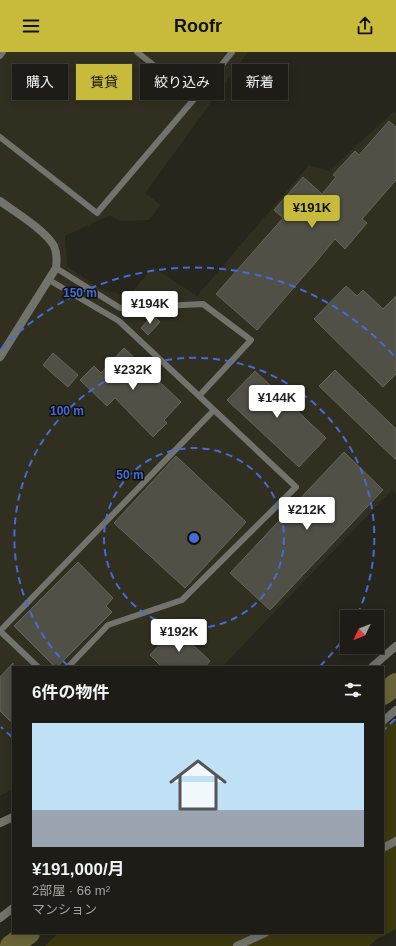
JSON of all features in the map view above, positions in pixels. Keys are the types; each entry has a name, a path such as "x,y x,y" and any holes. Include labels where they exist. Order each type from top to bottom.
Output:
{"street":[{"path":"0,201 44,233 54,246 58,258 56,268 49,280 0,357"},
{"path":"373,666 396,646"},
{"path":"384,720 396,710"},
{"path":"0,823 12,818"},
{"path":"384,847 396,841"},
{"path":"0,918 12,909"},
{"path":"237,946 263,934"}],"lane":[{"path":"0,56 3,52"},
{"path":"137,52 152,64"},
{"path":"222,64 232,52"},
{"path":"0,137 97,213 193,100"},
{"path":"56,268 120,308 203,304 251,340 199,396"},
{"path":"49,280 119,321 296,486 182,600 108,625 69,666"},
{"path":"37,666 0,631 214,410"}],"shaded area":[{"path":"0,52 248,52 239,64 232,64 232,74 224,85 224,64 140,64 140,100 213,100 145,193 161,205 149,220 120,221 110,215 65,236 67,266 99,288 128,297 153,267 197,296 309,165 329,171 394,111 396,113 396,494 392,490 223,666 12,666 12,790 0,796"},
{"path":"396,719 396,929 377,939 369,946 45,946 57,934 384,934 384,725"}],"building":[{"path":"389,121 396,127 396,180 362,219 367,223 345,249 335,239 257,330 216,294 283,218 274,210 303,177 322,194 336,177 333,175 355,151 359,155"},
{"path":"346,286 357,296 363,290 383,309 396,296 396,374 383,387 314,319"},
{"path":"153,315 160,322 148,335 141,328"},
{"path":"124,348 181,402 164,420 167,423 153,437 115,398 107,406 80,380 94,366 101,373"},
{"path":"53,353 78,375 68,387 43,365"},
{"path":"335,370 396,429 396,460 319,386"},
{"path":"255,371 326,438 299,467 227,400"},
{"path":"344,452 383,490 270,610 230,573"},
{"path":"176,456 246,522 185,588 114,523"},
{"path":"78,562 113,598 106,606 112,612 58,666 54,666 14,626"},
{"path":"175,628 210,661 206,666 161,666 150,655"},
{"path":"13,663 12,723 0,711 0,677"}],"waterway":[{"path":"384,693 396,684"},
{"path":"11,946 28,934"}]}
